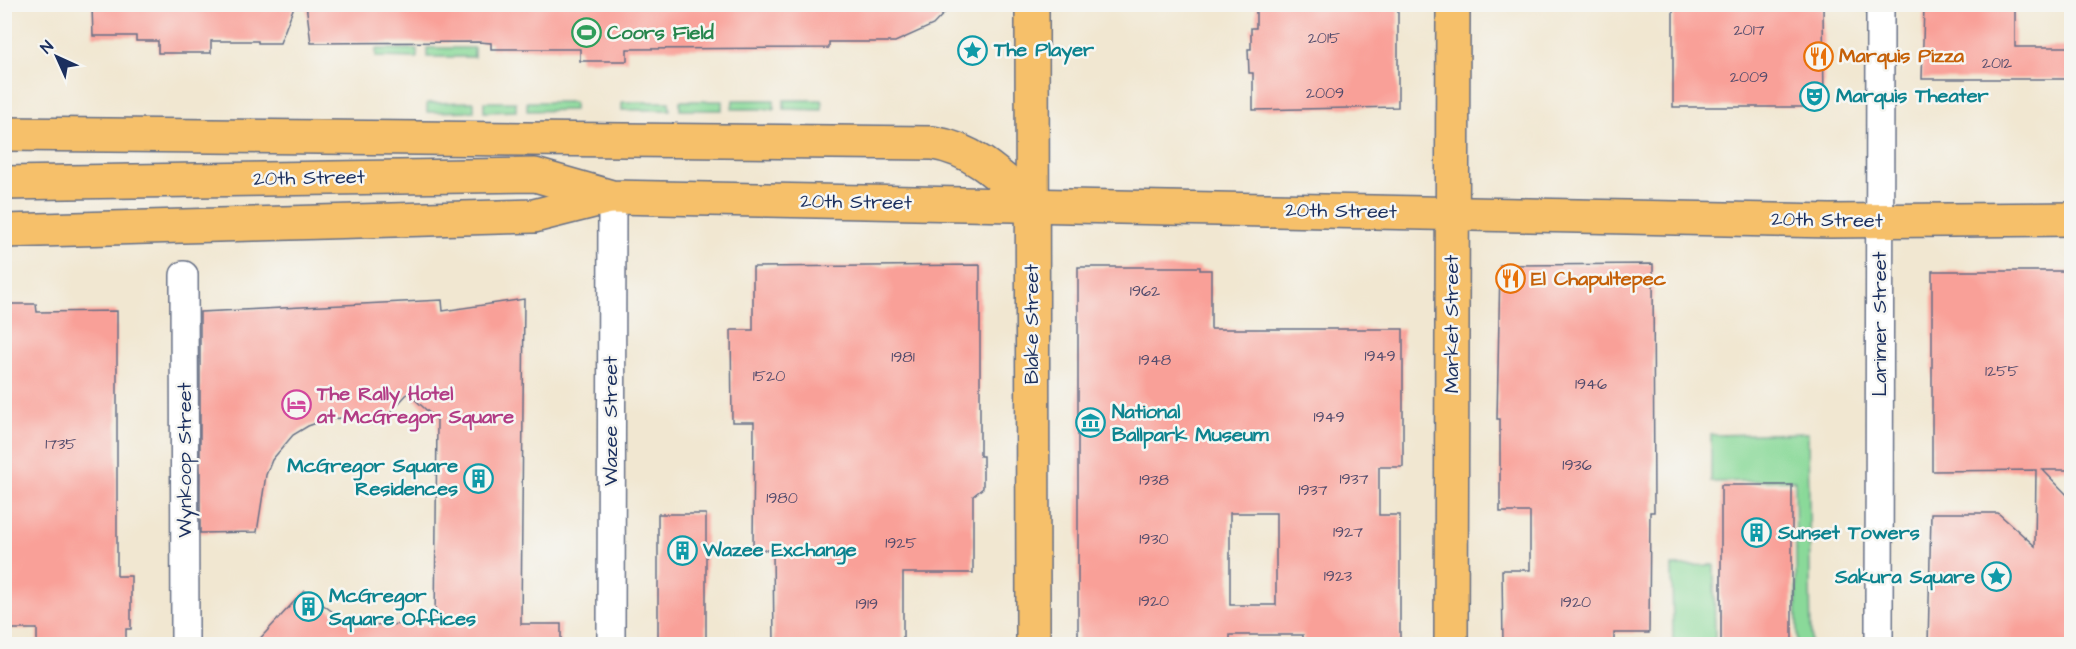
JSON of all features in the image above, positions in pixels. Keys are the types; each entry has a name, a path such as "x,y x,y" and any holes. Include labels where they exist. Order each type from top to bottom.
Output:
{"main road":[{"name":"Blake Street","path":"1032,4 1033,645"},
{"name":"Market Street","path":"1451,645 1453,4"},
{"path":"4,134 933,143 948,145 984,164 1032,205"},
{"name":"20th Street","path":"4,183 535,175 612,197"},
{"name":"20th Street","path":"4,231 534,216 612,197 1879,221 2072,219"}],"street":[{"name":"Larimer Street","path":"1879,645 1880,4"},
{"name":"Wazee Street","path":"611,645 612,197"},
{"name":"Wynkoop Street","path":"184,275 185,645"}],"green space":[{"path":"427,48 474,48 474,57 427,57"},
{"path":"376,49 417,49 417,58 376,57"},
{"path":"733,100 774,100 774,109 732,109"},
{"path":"784,100 822,100 822,110 784,109"},
{"path":"680,101 722,101 722,110 680,110"},
{"path":"474,102 474,111 427,112 427,103"},
{"path":"484,102 516,102 516,111 484,112"},
{"path":"527,102 574,102 574,110 527,111"},
{"path":"622,102 669,102 670,110 622,110"},
{"path":"1808,433 1811,644 1797,644 1795,480 1711,482 1711,435"},
{"path":"1714,565 1715,644 1673,644 1672,566"}],"building":[{"path":"124,4 295,4 280,43 211,41 211,53 158,53 158,41 136,41 136,36 93,36 92,7 124,7"},
{"name":"Coors Field","path":"306,4 953,4 933,25 895,42 829,42 829,48 627,49 627,61 580,61 580,49 491,49 491,43 478,42 311,43"},
{"path":"1256,4 1398,4 1398,107 1253,110 1253,73 1249,73 1248,49 1251,49 1251,28 1256,28"},
{"path":"1673,4 1823,4 1824,107 1673,107"},
{"path":"1924,4 2015,4 2015,47 2072,47 2072,79 1922,79"},
{"path":"1653,264 1654,512 1650,512 1649,633 1614,633 1614,645 1503,645 1502,570 1530,570 1530,512 1500,512 1500,419 1497,419 1500,265"},
{"path":"980,265 980,456 983,456 983,488 973,496 973,573 903,573 903,645 774,645 773,550 753,550 754,422 732,422 731,330 753,330 753,267"},
{"path":"1078,267 1200,267 1200,270 1211,270 1211,329 1403,329 1403,467 1379,467 1379,515 1400,515 1400,645 1303,645 1303,635 1230,635 1230,645 1078,645","holes":["1230,513 1276,513 1276,605 1230,605"]},
{"path":"1932,271 2072,271 2072,470 2043,470 2072,500 2072,645 1928,645 1931,513 1998,513 2035,546 2036,470 1932,471"},
{"path":"524,299 521,624 561,624 561,645 254,645 304,591 351,625 435,624 437,420 408,393 379,425 341,418 325,420 308,426 293,435 272,460 266,475 257,532 200,533 200,312 442,300 443,311"},
{"path":"4,304 36,304 37,312 117,311 117,576 131,576 131,629 126,629 126,645 37,645 37,629 4,629"},
{"name":"Sunset Towers","path":"1721,485 1792,485 1792,645 1721,645"},
{"name":"Wazee Exchange","path":"658,514 706,514 706,645 658,645"}],"place":[{"name":"Coors Field","path":"586,33"},
{"name":"The Player","path":"973,50"},
{"name":"Marquis Pizza","path":"1818,56"},
{"name":"Marquis Theater","path":"1815,96"},
{"name":"El Chapultepec","path":"1510,279"},
{"name":"The Rally Hotel at McGregor Square","path":"296,405"},
{"name":"National Ballpark Museum","path":"1091,423"},
{"name":"McGregor Square Residences","path":"479,478"},
{"name":"Sunset Towers","path":"1757,533"},
{"name":"Wazee Exchange","path":"682,550"},
{"name":"Sakura Square","path":"1996,577"},
{"name":"McGregor Square Offices","path":"308,607"}]}
